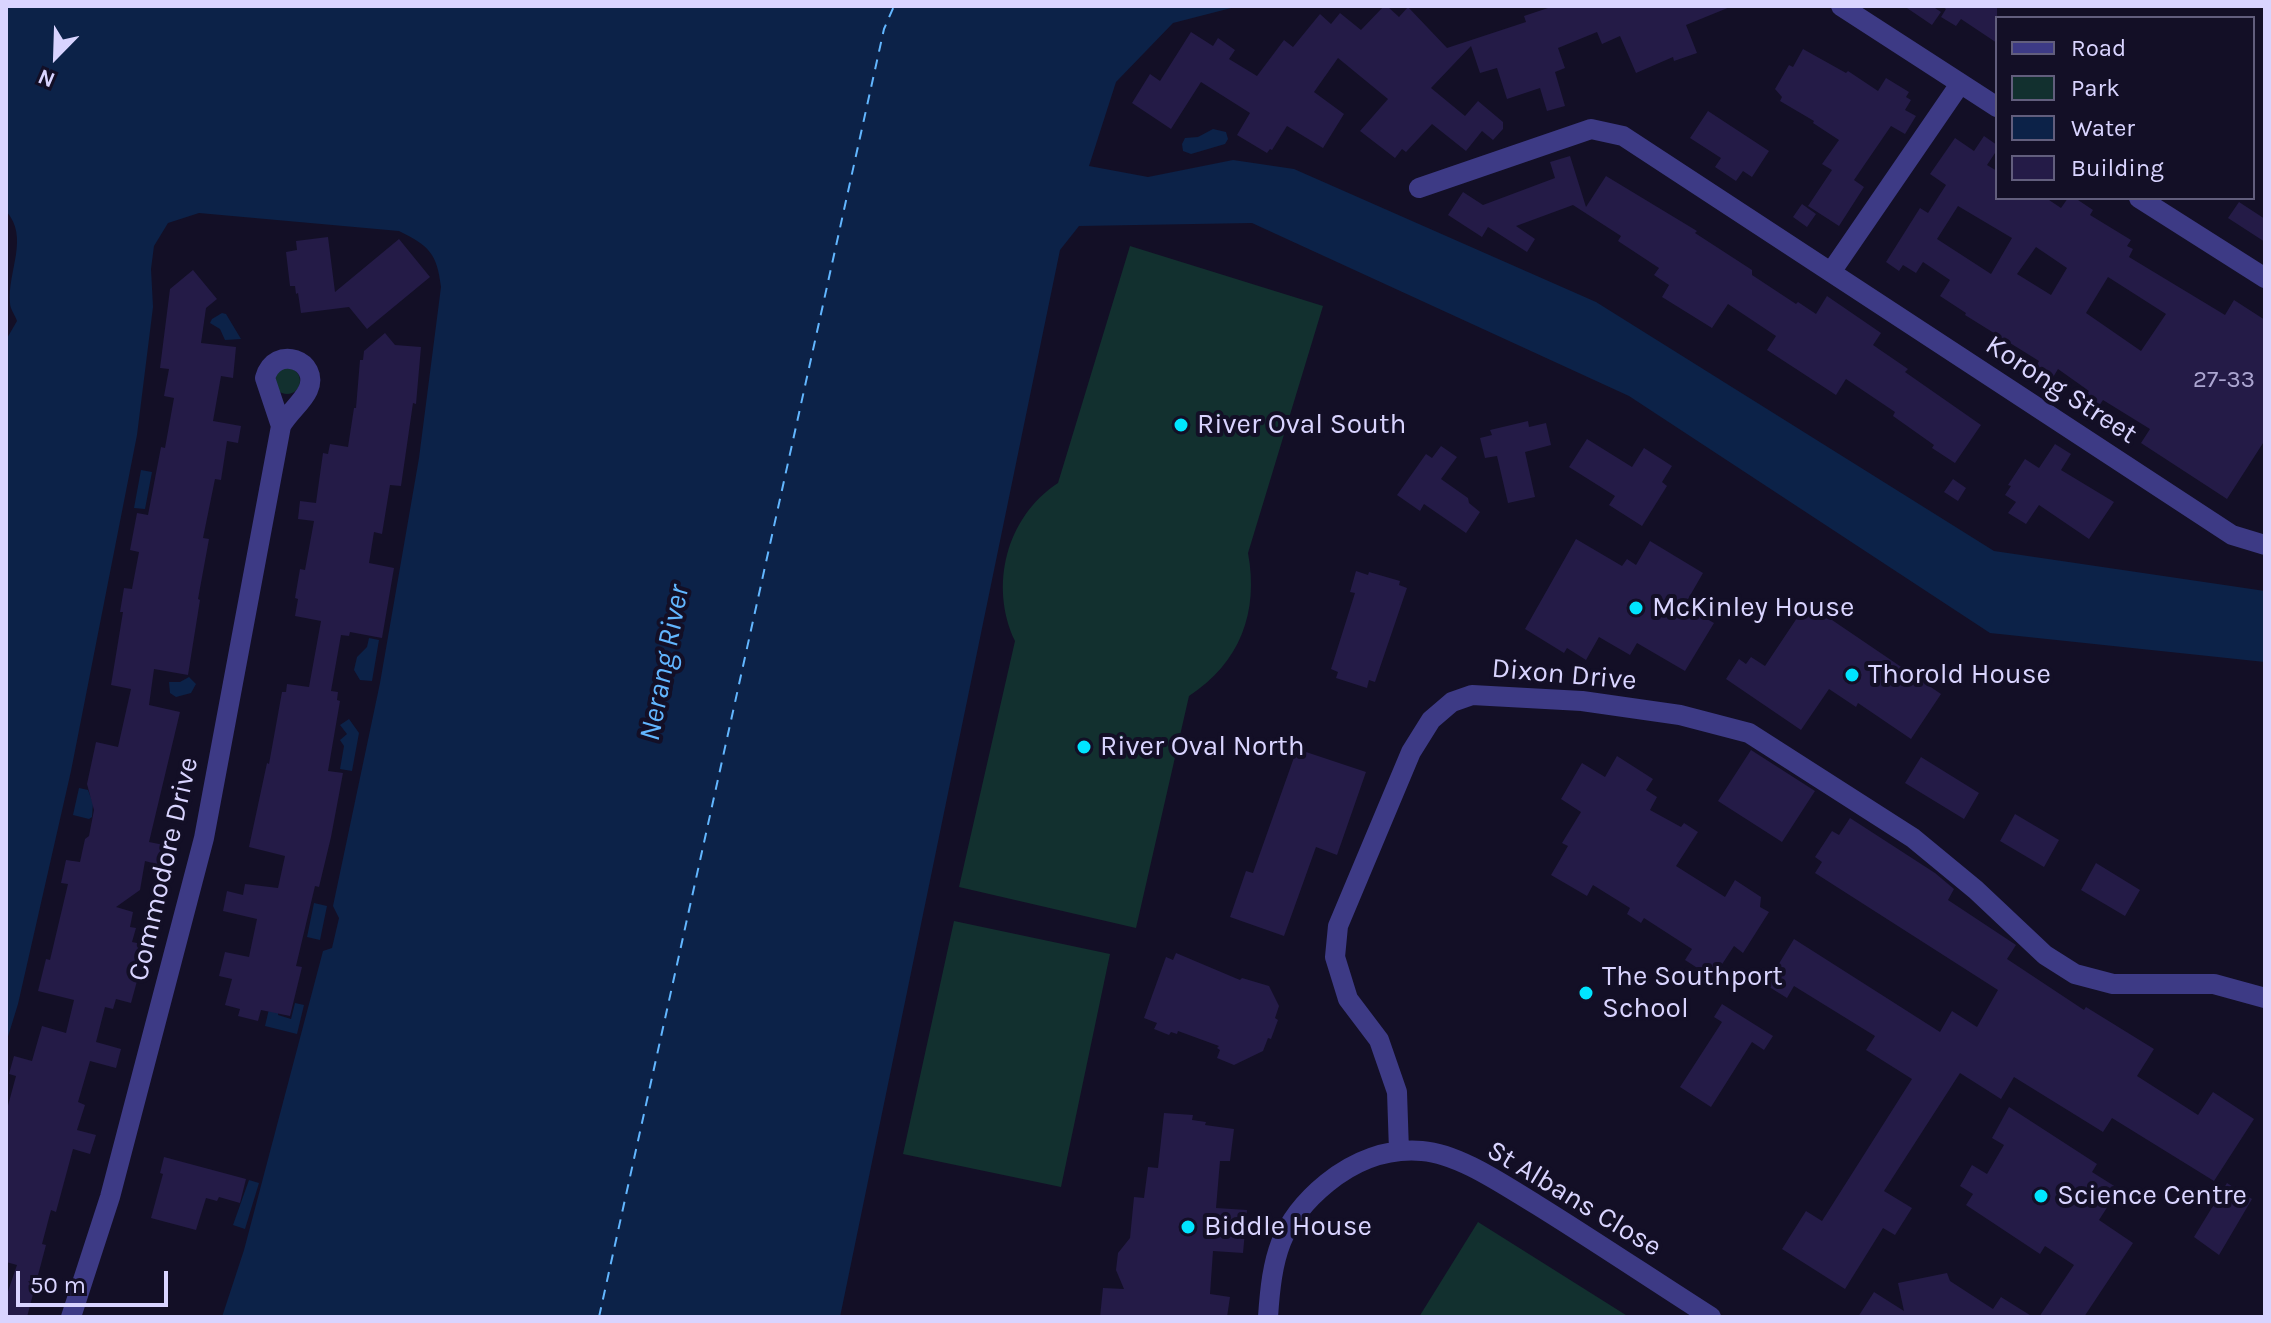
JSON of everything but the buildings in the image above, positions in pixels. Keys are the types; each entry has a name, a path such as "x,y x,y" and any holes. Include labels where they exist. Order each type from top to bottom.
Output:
{"street":[{"path":"1841,6 1995,106"},
{"path":"1831,272 1960,84"},
{"name":"Korong Street","path":"1419,188 1591,129 1623,136 2232,535 2265,545"},
{"path":"2142,200 2265,278"},
{"name":"Commodore Drive","path":"71,1317 110,1197 204,838 281,426"},
{"name":"Dixon Drive","path":"1399,1151 1397,1092 1379,1040 1348,999 1335,957 1338,926 1411,752 1431,720 1452,702 1472,695 1582,701 1680,715 1749,733 1913,838 1976,890 2045,955 2075,974 2113,984 2214,984 2265,998"},
{"path":"1268,1317 1271,1274 1281,1241 1293,1218 1314,1194 1337,1175 1372,1157 1399,1151"},
{"name":"St Albans Close","path":"1399,1151 1425,1151 1480,1170 1711,1317"}],"green space":[{"path":"1130,246 1323,306 1248,553 1251,596 1248,615 1233,652 1207,683 1189,696 1136,928 959,887 1015,641 1003,598 1007,554 1026,514 1040,497 1058,483"},
{"path":"287,368 296,372 300,381 296,390 287,394 278,390 274,381 278,372"},
{"path":"954,921 1110,954 1061,1187 903,1154"},
{"path":"1478,1222 1629,1317 1419,1317"}],"water":[{"name":"Nerang River","path":"6,6 1239,6 1173,23 1116,82 1089,166 1148,177 1233,160 1294,169 1596,302 1994,551 2265,591 2265,662 1990,633 1629,396 1252,223 1079,226 1060,250 840,1317 222,1317 244,1250 323,951 332,948 339,918 333,906 380,683 419,458 441,287 437,266 430,252 399,231 199,213 168,223 154,246 151,269 153,307 137,435 71,771 18,1004 6,1043 6,340 17,321 10,305 10,291 17,243 13,221 6,211"},
{"path":"1213,129 1226,132 1228,139 1225,144 1191,154 1183,151 1185,138 1198,137"},
{"path":"222,313 226,314 241,339 225,340 220,329 210,323"},
{"path":"141,470 152,472 145,509 134,508"},
{"path":"369,638 379,640 372,681 360,680 354,670 357,657 367,647"},
{"path":"189,677 196,684 191,693 176,697 170,693 169,682 180,682"},
{"path":"349,719 359,733 352,771 340,769 344,746 340,740 347,734 340,725"},
{"path":"79,788 88,790 93,803 92,817 89,819 73,815"},
{"path":"314,903 327,906 320,940 307,937"},
{"path":"295,1003 304,1005 297,1034 265,1026 269,1009 291,1019"},
{"path":"249,1180 259,1183 245,1229 233,1225"}],"ferry route":[{"path":"599,1317 884,29 894,6"}],"place":[{"name":"River Oval South","path":"1181,425"},
{"name":"McKinley House","path":"1636,608"},
{"name":"Thorold House","path":"1852,675"},
{"name":"River Oval North","path":"1084,747"},
{"name":"The Southport School","path":"1586,993"},
{"name":"Science Centre","path":"2041,1196"},
{"name":"Biddle House","path":"1188,1227"}]}
